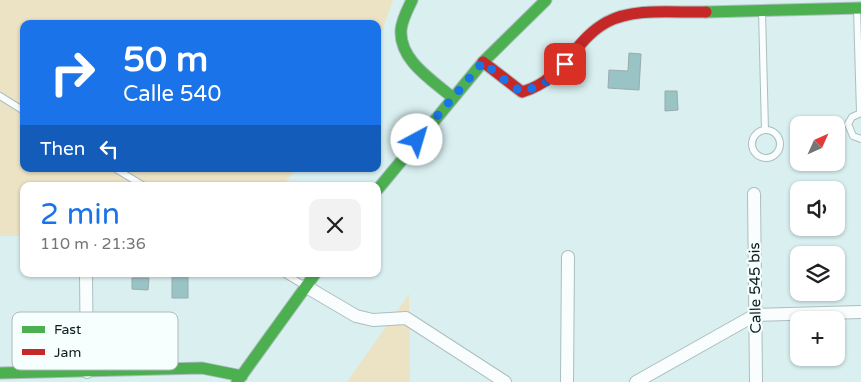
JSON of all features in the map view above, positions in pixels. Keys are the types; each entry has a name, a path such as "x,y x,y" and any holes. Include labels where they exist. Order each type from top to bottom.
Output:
{"street":[{"path":"412,0 403,21 401,32 403,45 411,60 452,97"},
{"path":"381,185 452,97 483,62 546,0"},
{"path":"483,62 522,92 531,90 554,77 599,27 619,17 634,14 859,8"},
{"name":"Calle 545 bis","path":"754,194 756,382"},
{"path":"567,382 568,257"},
{"path":"86,277 86,312"},
{"path":"178,369 202,368 240,379 312,277"},
{"path":"305,286 356,316 373,320 406,318 505,382"},
{"path":"636,382 755,315 861,312"},
{"path":"0,373 144,370"}],"lane":[{"path":"859,8 861,113 849,120 848,129 853,136 861,139"},
{"path":"762,10 765,130"},
{"path":"0,96 20,108"},
{"path":"765,130 777,136 780,146 776,154 767,158 755,154 751,145 757,133 765,130"},
{"path":"121,172 137,182"},
{"path":"290,277 305,286"}],"shaded area":[{"path":"0,0 393,0 381,34 381,20 20,20 20,172 293,172 286,182 20,182 20,236 0,236"},
{"path":"409,294 410,382 347,382"}],"building":[{"path":"629,53 641,54 639,90 608,88 609,70 628,71"},
{"path":"665,91 677,91 678,110 665,111"},
{"path":"172,277 188,277 188,298 172,298"},
{"path":"132,278 149,278 148,290 132,289"}],"traffic: fast":[{"path":"412,0 401,30 405,51 418,68 452,97"},
{"path":"381,185 483,62 546,0"},
{"path":"706,12 861,8"},
{"path":"237,382 313,277"},
{"path":"178,369 202,368 242,376"},
{"path":"0,373 121,370"}],"traffic: jam":[{"path":"483,62 522,92 537,86 549,78 595,30 618,17 655,12 706,12"}],"route":[{"path":"417,140 483,62 522,92 544,84 554,77 565,64"}]}
